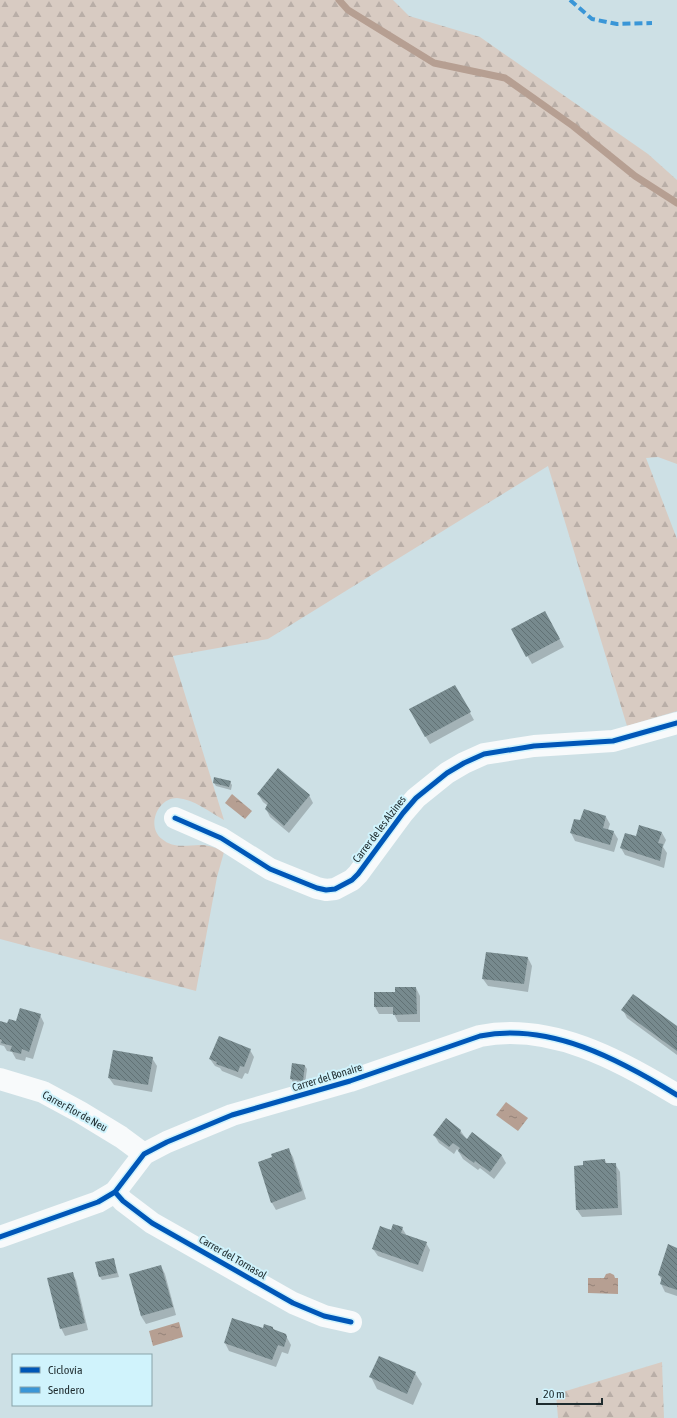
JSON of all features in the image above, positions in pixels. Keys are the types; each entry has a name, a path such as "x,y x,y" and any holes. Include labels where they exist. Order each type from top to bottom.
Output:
{"street":[{"name":"Carrer de les Alzines","path":"175,818 221,838 270,869 316,888 326,890 335,889 352,880 358,874 416,798 447,773 464,763 484,754 521,748 613,741 677,723"},
{"name":"Carrer del Bonaire","path":"0,1237 98,1202 115,1192 144,1154 167,1142 232,1115 350,1081 480,1036 494,1033 520,1032 568,1042 617,1062 658,1083 677,1095"},
{"name":"Carrer Flor de Neu","path":"0,1079 16,1083 48,1095 80,1112 144,1154"},
{"name":"Carrer del Tornasol","path":"115,1192 123,1201 152,1223 293,1303 324,1316 351,1322"}],"green space":[{"path":"0,0 393,0 409,16 480,37 648,154 677,180 677,464 658,457 646,458 677,539 677,711 627,726 548,466 268,639 173,656 224,820 195,803 177,798 170,799 159,808 154,821 157,834 167,842 182,846 207,845 224,852 217,877 196,991 0,939"},
{"path":"662,1362 664,1418 558,1418 556,1394"}],"water":[{"path":"232,794 252,811 245,819 225,803"},
{"path":"506,1102 528,1118 518,1131 496,1115"},
{"path":"610,1273 614,1275 615,1278 618,1278 618,1294 588,1293 588,1278 604,1278 606,1274"},
{"path":"179,1322 183,1337 153,1346 149,1331"}],"building":[{"path":"545,611 560,639 526,657 511,629"},
{"path":"455,685 471,712 425,737 409,709"},
{"path":"278,768 310,795 284,826 265,809 268,803 257,794"},
{"path":"214,777 231,781 229,787 213,783"},
{"path":"584,809 606,816 603,828 614,831 610,845 570,833 574,819 580,820"},
{"path":"639,825 662,832 658,843 663,844 660,861 620,848 625,833 636,836"},
{"path":"486,952 528,957 524,984 482,979"},
{"path":"395,987 416,987 417,1014 393,1015 393,1007 374,1007 374,992 395,992"},
{"path":"633,994 677,1026 677,1051 621,1010"},
{"path":"20,1008 41,1014 29,1052 22,1049 21,1054 10,1051 12,1046 1,1043 2,1040 0,1039 0,1021 7,1023 9,1019 16,1021"},
{"path":"219,1036 251,1049 244,1067 240,1066 238,1072 216,1064 217,1062 209,1059"},
{"path":"113,1050 153,1057 148,1085 108,1078"},
{"path":"292,1063 305,1065 303,1081 290,1079"},
{"path":"446,1118 461,1130 460,1133 467,1139 472,1132 502,1155 490,1172 475,1161 474,1163 458,1151 460,1148 453,1143 449,1147 433,1135"},
{"path":"289,1148 302,1191 271,1203 258,1162 272,1157 271,1154"},
{"path":"605,1159 605,1163 616,1163 618,1208 576,1210 574,1166 583,1165 583,1161"},
{"path":"393,1224 403,1227 401,1233 427,1242 418,1265 372,1249 380,1226 391,1230"},
{"path":"668,1244 677,1248 677,1290 660,1284 662,1277 658,1275"},
{"path":"114,1258 117,1273 99,1277 95,1262"},
{"path":"161,1265 173,1307 141,1316 129,1274"},
{"path":"73,1272 85,1323 60,1329 47,1278"},
{"path":"232,1318 263,1328 264,1324 286,1334 287,1337 284,1347 278,1345 272,1360 224,1343"},
{"path":"379,1356 416,1372 407,1394 369,1377"}],"waterway":[{"path":"339,0 348,10 434,63 505,78 573,126 635,176 677,203"}],"marked path":[{"path":"570,0 592,19 617,24 652,23"}],"cycle path":[{"path":"175,818 221,838 270,869 317,888 326,890 335,889 352,880 358,874 403,813 416,798 447,773 464,763 484,754 534,746 613,741 677,723"},
{"path":"0,1237 98,1202 115,1192 144,1154 167,1142 232,1115 350,1081 480,1036 506,1033 532,1034 558,1039 608,1057 677,1095"},
{"path":"115,1192 123,1201 152,1223 293,1303 324,1316 351,1322"}]}
